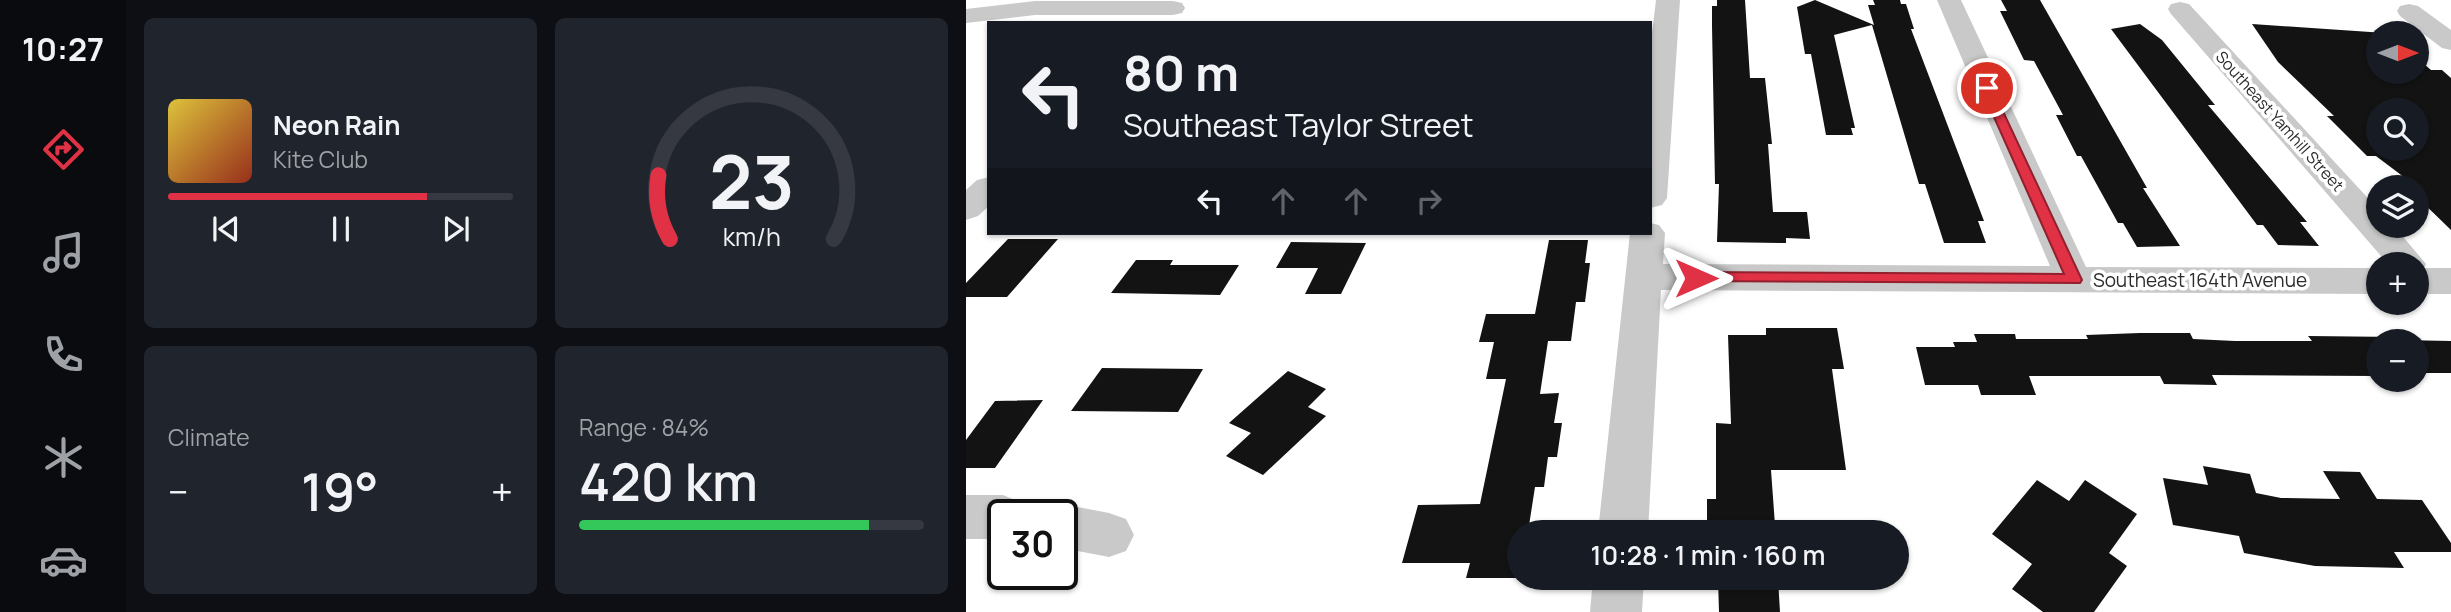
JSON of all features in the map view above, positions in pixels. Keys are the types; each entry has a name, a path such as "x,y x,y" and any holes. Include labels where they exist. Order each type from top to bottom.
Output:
{"street":[{"path":"1652,176 1668,0"},
{"path":"1949,0 2074,280"},
{"path":"966,16 1035,8 1170,10"},
{"name":"Southeast Yamhill Street","path":"2180,9 2401,252"},
{"path":"2409,11 2451,42"},
{"path":"966,209 987,189"},
{"path":"1624,520 1647,235"},
{"name":"Southeast 164th Avenue","path":"1643,277 2366,281"},
{"path":"966,517 987,517"},
{"path":"1078,529 1109,535"},
{"path":"1616,612 1618,590"}],"building":[{"path":"1717,0 1745,0 1750,78 1765,78 1772,144 1768,144 1773,212 1807,212 1810,239 1786,238 1786,243 1717,242 1719,184 1715,184 1712,6 1717,6"},
{"path":"1815,0 1874,25 1868,5 1875,5 1873,0 1900,0 1901,4 1906,4 1914,29 1911,29 1984,221 1978,221 1986,243 1944,243 1925,184 1919,184 1872,25 1834,35 1855,128 1851,128 1853,135 1826,135 1811,54 1805,54 1797,7"},
{"path":"2001,0 2040,0 2147,188 2143,188 2180,246 2137,247 2123,223 2118,223 2081,156 2077,156 2056,115 2063,115 2034,61 2024,60 2000,11 2007,11"},
{"path":"2140,24 2162,40 2215,105 2208,105 2307,222 2300,222 2319,246 2278,245 2263,225 2257,225 2111,29"},
{"path":"2252,24 2366,32 2366,84 2429,84 2429,68 2442,70 2451,78 2451,230 2429,209 2429,175 2401,175 2383,161 2429,161 2429,98 2366,98 2366,155 2327,116 2334,116 2278,62"},
{"path":"1008,239 1058,239 1007,297 966,297 966,283"},
{"path":"1549,240 1588,240 1585,263 1590,263 1585,302 1576,302 1571,341 1548,341 1540,394 1559,393 1554,423 1562,423 1557,457 1548,457 1544,487 1535,487 1530,520 1507,520 1507,578 1466,578 1470,563 1402,563 1418,505 1480,504 1506,379 1486,379 1494,342 1479,342 1486,314 1535,314"},
{"path":"1291,242 1366,243 1341,294 1305,294 1318,268 1276,268"},
{"path":"1136,260 1173,260 1170,265 1239,265 1220,295 1111,293"},
{"path":"1766,328 1837,328 1844,369 1832,369 1846,470 1771,470 1775,520 1707,520 1707,499 1716,499 1716,423 1731,424 1728,335 1766,335"},
{"path":"2190,333 2193,339 2235,341 2312,341 2308,336 2366,337 2366,376 2212,375 2217,385 2164,384 2160,376 2029,376 2036,395 1981,395 1978,385 1925,385 1916,347 1955,347 1953,342 1977,342 1974,334 2015,334 2016,339 2088,339 2086,335"},
{"path":"2429,341 2451,341 2451,373 2429,373"},
{"path":"1102,368 1203,369 1178,412 1071,411"},
{"path":"1288,371 1326,389 1308,407 1326,416 1263,475 1226,456 1251,433 1229,423"},
{"path":"1043,400 995,468 966,468 966,440 995,401"},
{"path":"2203,466 2250,474 2256,493 2281,498 2340,499 2323,471 2360,472 2377,499 2422,500 2451,543 2451,552 2394,552 2404,568 2315,566 2244,553 2239,536 2173,525 2163,478 2208,485"},
{"path":"2037,480 2069,501 2085,480 2137,514 2109,553 2127,566 2094,612 2043,612 2012,589 2032,564 1992,534"},
{"path":"1718,590 1779,590 1780,612 1719,612"}],"route":[{"path":"1696,278 2074,280 1987,88"}]}
